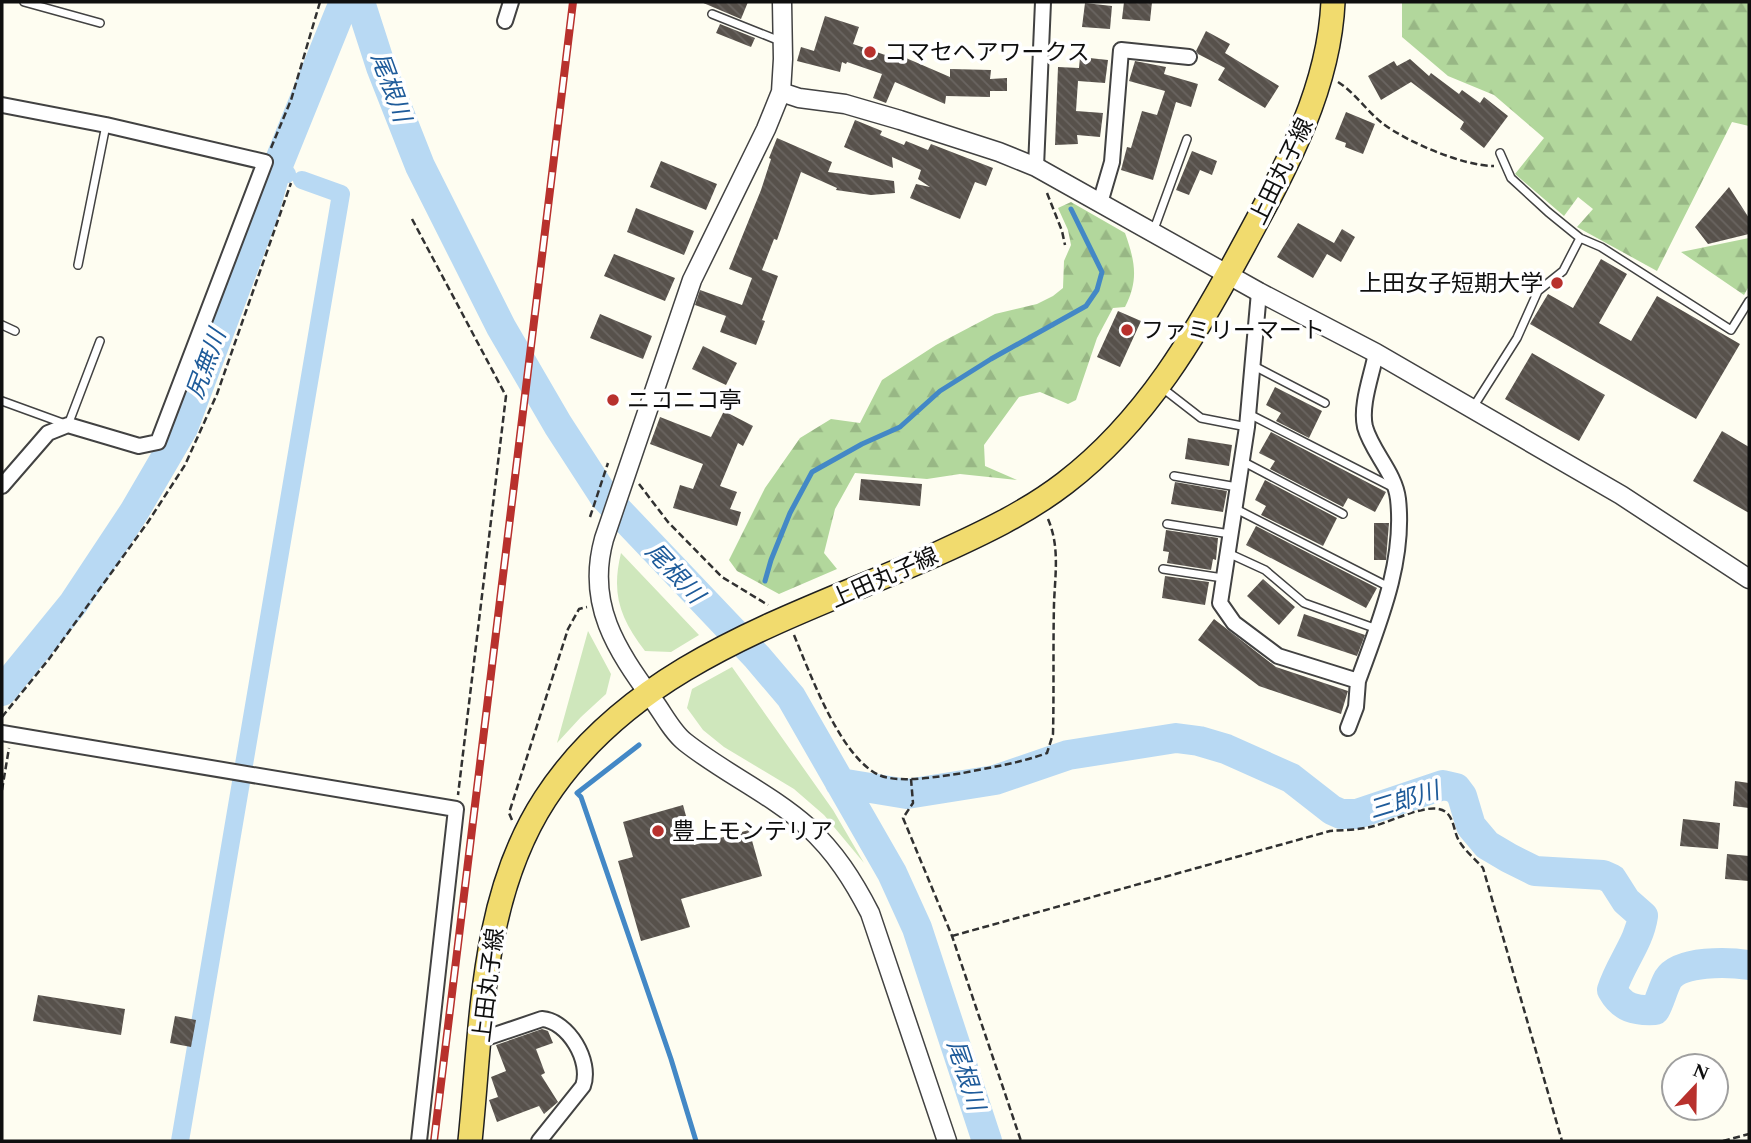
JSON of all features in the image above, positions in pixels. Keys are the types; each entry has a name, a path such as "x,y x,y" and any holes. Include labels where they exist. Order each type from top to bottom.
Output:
{"main road":[{"name":"上田丸子線","path":"470,1141 492,935 505,884 526,832 555,784 582,750 611,721 648,693 716,650 985,532 1063,485 1114,440 1160,387 1229,274 1281,175 1312,104 1329,45 1333,2"}],"street":[{"path":"505,21 511,2"},
{"path":"782,2 781,92 766,129 692,280 605,534 598,565 600,602 616,644 682,740 807,826 829,848 855,883 870,913 947,1141"},
{"path":"1040,170 1043,2"},
{"path":"1100,203 1112,162 1121,50 1189,57"},
{"path":"781,92 799,98 845,104 999,152 1040,170 1259,292 1376,353 1621,495 1749,579"},
{"path":"2,105 106,125 265,162 158,442 139,446 68,425 48,433 2,486"},
{"path":"1259,292 1254,366 1220,603 1234,623 1278,656 1358,681"},
{"path":"1348,728 1356,707 1358,681 1391,587 1398,538 1396,489 1365,426 1364,414 1376,353"},
{"path":"7,734 456,809 419,1141"},
{"path":"480,1040 542,1019 551,1020 579,1050 586,1077 583,1086 539,1141"}],"lane":[{"path":"23,2 100,23"},
{"path":"712,14 783,42"},
{"path":"78,265 106,125"},
{"path":"1153,233 1187,139"},
{"path":"1500,153 1511,178 1580,238 1601,247 1731,330 1749,301"},
{"path":"1472,409 1517,338 1538,291 1563,271 1580,238"},
{"path":"2,325 15,331"},
{"path":"2,401 68,425 100,341"},
{"path":"1254,366 1325,403"},
{"path":"1160,387 1201,418 1247,420 1396,489"},
{"path":"1241,461 1343,514"},
{"path":"1174,476 1237,486"},
{"path":"1234,508 1391,587"},
{"path":"1167,524 1230,534"},
{"path":"1227,553 1265,570 1304,603 1377,629"},
{"path":"1163,569 1223,578"}],"path":[{"path":"265,162 291,100 320,2"},
{"path":"1338,82 1394,131 1466,162 1480,166 1505,165"},
{"path":"1040,170 1065,245"},
{"path":"2,717 56,649 185,466 217,394 292,183"},
{"path":"412,219 506,396 456,809"},
{"path":"590,517 608,463"},
{"path":"626,474 722,577 781,621 823,706 860,761 880,776 924,780 1025,761 1047,753 1053,734 1054,602 1058,565 1052,530 1039,500"},
{"path":"513,821 509,813 568,629 579,610 587,607"},
{"path":"2,790 7,734"},
{"path":"911,779 913,803 903,818 953,936 1021,1141"},
{"path":"953,936 1330,831 1372,827 1431,808 1441,809 1448,813 1458,840 1483,868 1562,1141"},
{"path":"1723,1141 1749,1134"}],"green space":[{"path":"1402,2 1749,2 1749,126 1732,122 1657,271 1577,227 1593,209 1578,197 1564,216 1515,174 1544,138 1494,95 1448,76 1402,37"},
{"path":"1071,202 1125,233 1133,262 1134,279 1125,307 1113,308 1097,338 1076,400 1068,404 1040,392 1019,397 984,445 985,466 1017,480 960,474 927,479 855,473 835,509 824,553 837,569 779,594 737,571 729,560 765,488 800,438 831,419 860,423 882,380 936,345 995,314 1037,304 1063,288 1064,261 1071,245 1068,230 1058,208"},
{"path":"1749,238 1749,286 1744,295 1681,252"},
{"path":"621,553 699,635 671,652 645,651 629,628 620,605 617,581"},
{"path":"588,631 611,674 606,694 557,743"},
{"path":"732,667 833,810 864,863 824,815 794,789 724,747 703,730 687,708 692,689"}],"building":[{"path":"701,2 748,2 741,19"},
{"path":"1124,2 1152,2 1150,21 1122,19"},
{"path":"1085,3 1112,6 1110,29 1082,27"},
{"path":"825,16 859,27 853,44 897,59 899,55 950,77 950,69 991,70 990,79 1007,78 1007,91 990,91 990,97 946,96 945,104 895,82 886,103 873,98 882,74 847,62 842,62 840,72 797,61 801,47 814,51"},
{"path":"720,24 755,38 751,47 716,33"},
{"path":"1206,31 1230,44 1225,53 1279,86 1265,108 1218,80 1225,68 1198,54 1196,51"},
{"path":"1080,57 1108,60 1105,83 1078,81 1076,111 1103,113 1100,137 1077,135 1078,144 1055,145 1058,67 1079,68"},
{"path":"1410,59 1429,76 1431,73 1459,94 1462,90 1480,103 1484,97 1508,116 1484,148 1460,129 1464,122 1411,82 1381,100 1368,76 1394,61 1397,66"},
{"path":"1135,61 1166,67 1164,74 1198,84 1191,107 1176,102 1153,180 1121,170 1142,111 1157,115 1165,91 1129,81"},
{"path":"1346,112 1375,124 1363,154 1345,147 1346,143 1335,139"},
{"path":"855,120 882,131 880,135 904,145 906,141 928,150 931,144 993,168 986,186 975,182 960,219 910,198 916,184 930,187 918,179 921,170 892,157 893,168 844,147"},
{"path":"777,138 832,162 828,172 894,181 895,193 871,195 836,190 837,188 801,172 777,240 774,239 762,270 778,276 756,345 720,332 726,316 695,305 700,290 742,305 752,278 729,269 761,190"},
{"path":"1192,151 1217,161 1212,175 1200,170 1189,195 1176,190"},
{"path":"661,161 717,184 706,210 650,187"},
{"path":"1729,187 1749,218 1749,234 1708,244 1695,227"},
{"path":"636,208 694,231 684,255 627,232"},
{"path":"1298,223 1334,243 1342,229 1355,237 1341,262 1327,254 1313,278 1277,257"},
{"path":"614,254 675,278 665,301 604,276"},
{"path":"1601,259 1627,274 1599,323 1631,341 1657,296 1740,344 1696,419 1530,324 1548,294 1573,308"},
{"path":"1118,311 1141,321 1120,367 1097,357"},
{"path":"600,314 652,336 643,359 590,338"},
{"path":"703,346 737,363 726,385 692,369"},
{"path":"1532,353 1605,395 1579,441 1505,399"},
{"path":"1275,387 1322,411 1309,438 1276,421 1281,413 1266,405"},
{"path":"724,411 753,426 743,446 738,443 720,486 737,492 730,509 741,512 737,526 673,508 680,485 693,489 703,464 650,444 660,417 711,437"},
{"path":"1722,431 1749,447 1749,513 1693,481"},
{"path":"1271,432 1386,492 1375,512 1348,498 1343,507 1270,469 1275,461 1259,453"},
{"path":"1188,438 1232,445 1229,466 1185,459"},
{"path":"861,479 922,484 920,506 859,500"},
{"path":"1265,480 1337,518 1323,546 1261,515 1266,506 1255,500"},
{"path":"1175,482 1227,491 1223,512 1171,504"},
{"path":"1374,523 1389,523 1386,560 1374,560"},
{"path":"1256,526 1377,588 1366,608 1246,545"},
{"path":"1166,530 1218,538 1216,560 1213,559 1211,570 1167,563 1169,552 1163,551"},
{"path":"1165,576 1209,582 1205,605 1162,598"},
{"path":"1263,579 1295,607 1279,625 1247,596"},
{"path":"1304,614 1365,635 1357,656 1297,636"},
{"path":"1214,619 1276,667 1348,691 1341,714 1259,686 1198,640"},
{"path":"1735,781 1749,783 1749,808 1733,806"},
{"path":"683,805 694,845 749,830 762,876 681,899 690,927 641,941 618,861 633,857 623,822"},
{"path":"1683,819 1720,823 1718,849 1680,846"},
{"path":"1727,854 1749,856 1749,881 1725,879"},
{"path":"38,995 125,1009 121,1035 33,1021"},
{"path":"175,1016 196,1020 191,1047 170,1043"},
{"path":"542,1029 548,1031 553,1043 536,1049 545,1073 541,1075 558,1102 544,1114 539,1106 497,1122 489,1100 498,1097 491,1077 506,1071 496,1045"}],"waterway":[{"name":"尻無川","path":"2,691 73,604 134,512 183,428 264,212 276,170 344,2"},
{"name":"尾根川","path":"360,2 381,67 420,166 501,327 558,425 604,496 757,657 791,697 892,873 917,928 987,1141"},
{"path":"276,170 287,174"},
{"path":"180,1141 341,194 302,180"},
{"path":"765,581 790,513 812,472 862,444 900,427 940,391 1086,306 1097,290 1102,272 1071,209"},
{"name":"三郎川","path":"840,783 907,794 995,780 1068,755 1176,738 1226,749 1291,778 1341,814 1357,814 1443,785 1456,788 1462,796 1471,826 1487,845 1535,871 1603,875 1612,879 1626,901 1643,916 1638,935 1612,990 1625,1005 1635,1009 1655,1010 1668,979 1683,968 1718,963 1749,965"},
{"path":"639,745 577,793 581,797 671,1059 696,1141"}],"railway":[{"path":"434,1141 573,2"}],"place":[{"name":"コマセヘアワークス","path":"870,52"},
{"name":"上田女子短期大学","path":"1557,283"},
{"name":"ファミリーマート","path":"1127,330"},
{"name":"ニコニコ亭","path":"613,400"},
{"name":"豊上モンテリア","path":"658,831"}]}
